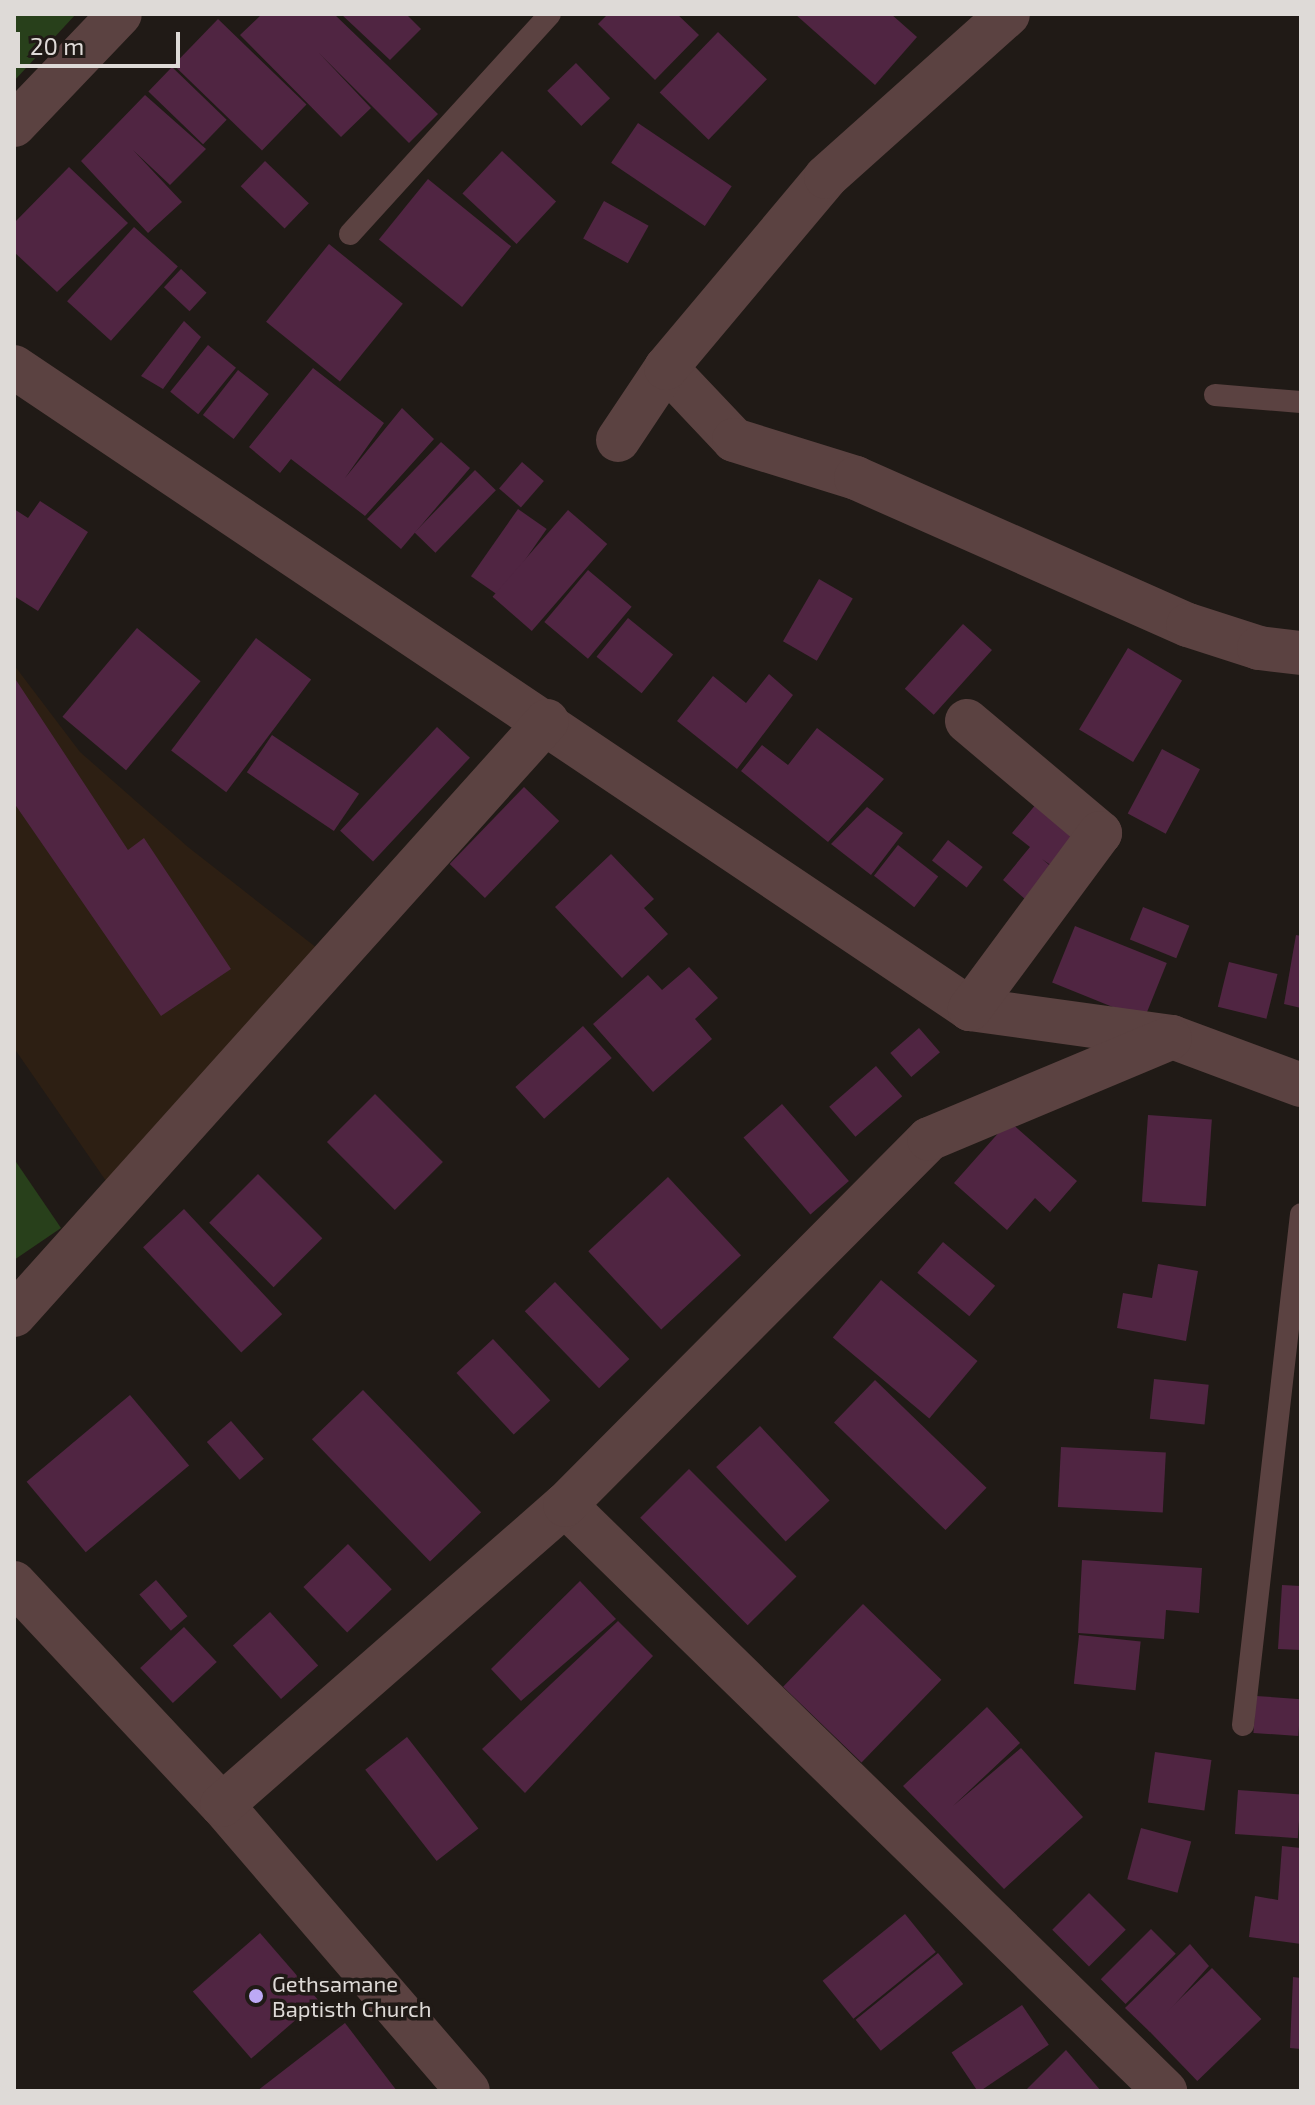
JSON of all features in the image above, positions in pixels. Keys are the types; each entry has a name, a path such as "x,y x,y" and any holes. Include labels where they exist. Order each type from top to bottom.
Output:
{"street":[{"path":"14,125 120,14"},
{"path":"618,440 666,368 826,177 1008,14"},
{"path":"14,367 547,721 970,1009 1172,1037 1301,1085"},
{"path":"666,368 734,440 856,478 1188,625 1259,648 1301,653"},
{"path":"14,1315 547,721"},
{"path":"967,721 1100,833 970,1009"},
{"path":"222,1805 565,1505 929,1139 1172,1037"},
{"path":"565,1505 1165,2091"},
{"path":"14,1583 222,1805 468,2091"}],"lane":[{"path":"350,234 550,14"},
{"path":"1215,395 1301,402"},
{"path":"1243,1725 1301,1214"}],"shaded area":[{"path":"14,665 80,752 188,847 322,952 106,1181 14,1048"}],"green space":[{"path":"14,14 76,14 14,81"},
{"path":"14,1159 61,1228 14,1260"}],"building":[{"path":"262,14 334,14 438,114 409,143 319,53 371,108 341,137 240,35"},
{"path":"341,14 406,14 421,29 390,60"},
{"path":"608,14 677,14 699,35 655,80 598,24"},
{"path":"795,14 891,14 917,37 875,85"},
{"path":"218,19 306,104 262,150 174,65"},
{"path":"718,32 767,79 709,140 660,92"},
{"path":"576,63 610,98 581,126 547,91"},
{"path":"172,67 227,120 203,144 148,91"},
{"path":"145,95 206,149 170,185 133,150 182,202 148,233 81,161"},
{"path":"638,123 732,186 705,226 611,163"},
{"path":"502,151 556,201 517,244 462,193"},
{"path":"265,161 309,203 285,229 241,186"},
{"path":"69,167 128,223 57,292 14,252 14,223"},
{"path":"428,179 511,246 462,307 379,240"},
{"path":"604,201 649,226 628,263 583,239"},
{"path":"134,227 178,266 111,341 67,301"},
{"path":"329,244 403,304 340,382 266,322"},
{"path":"181,269 207,293 190,311 164,287"},
{"path":"184,321 201,337 163,389 141,376"},
{"path":"208,345 236,368 198,414 170,392"},
{"path":"313,368 384,423 345,478 402,408 434,439 365,516 291,459 280,473 249,447"},
{"path":"238,370 269,394 234,439 203,415"},
{"path":"441,442 470,468 401,549 367,519"},
{"path":"522,462 544,481 521,507 499,488"},
{"path":"475,470 496,490 435,553 415,533"},
{"path":"40,501 88,532 38,611 14,596 14,509 28,518"},
{"path":"518,509 547,529 500,596 471,576"},
{"path":"568,510 607,544 532,631 493,597"},
{"path":"588,570 632,607 588,659 544,622"},
{"path":"819,579 853,598 817,661 783,641"},
{"path":"628,618 673,655 642,693 597,657"},
{"path":"963,624 992,650 934,715 905,689"},
{"path":"137,628 201,681 126,770 62,717"},
{"path":"256,638 311,680 226,792 171,751"},
{"path":"1128,648 1182,680 1133,762 1079,729"},
{"path":"769,674 793,695 737,769 677,721 713,676 746,703"},
{"path":"14,677 128,850 144,838 231,969 161,1016 14,803"},
{"path":"437,727 470,758 373,862 340,831"},
{"path":"817,728 884,779 828,842 741,771 762,745 788,765"},
{"path":"272,735 359,794 334,831 247,772"},
{"path":"1162,749 1200,769 1166,834 1128,813"},
{"path":"524,787 559,821 485,898 450,864"},
{"path":"1037,803 1084,841 1059,871 1042,859 1060,874 1033,906 1003,880 1030,847 1012,833"},
{"path":"867,807 903,833 871,875 831,844"},
{"path":"948,840 983,867 967,888 932,860"},
{"path":"898,845 938,876 914,907 874,876"},
{"path":"611,854 654,899 644,908 668,934 622,978 555,907"},
{"path":"1143,907 1189,926 1176,958 1130,939"},
{"path":"1075,926 1167,963 1144,1020 1052,983"},
{"path":"1296,935 1301,936 1301,1008 1284,1004"},
{"path":"1229,962 1278,974 1266,1019 1218,1007"},
{"path":"689,967 718,998 695,1019 712,1039 653,1092 593,1024 648,975 662,990"},
{"path":"583,1026 612,1058 544,1119 515,1087"},
{"path":"919,1028 940,1052 911,1077 890,1053"},
{"path":"876,1066 902,1096 855,1137 829,1107"},
{"path":"375,1094 443,1162 395,1210 327,1142"},
{"path":"782,1104 849,1181 810,1214 744,1137"},
{"path":"1148,1115 1212,1119 1206,1206 1142,1202"},
{"path":"1009,1121 1077,1181 1050,1212 1035,1198 1007,1230 954,1183"},
{"path":"258,1174 322,1238 274,1287 209,1223"},
{"path":"668,1177 741,1255 661,1330 588,1251"},
{"path":"184,1209 282,1314 241,1353 143,1247"},
{"path":"943,1242 995,1286 969,1316 917,1273"},
{"path":"1158,1264 1198,1271 1186,1341 1117,1328 1123,1293 1152,1298"},
{"path":"881,1280 978,1361 929,1418 833,1337"},
{"path":"555,1282 629,1359 599,1388 525,1311"},
{"path":"493,1339 550,1400 514,1435 456,1373"},
{"path":"1154,1379 1209,1385 1205,1425 1150,1419"},
{"path":"875,1380 986,1488 946,1530 834,1422"},
{"path":"363,1390 481,1512 430,1562 312,1439"},
{"path":"130,1395 189,1465 86,1552 27,1482"},
{"path":"231,1421 264,1459 240,1480 207,1442"},
{"path":"760,1426 830,1501 786,1542 716,1467"},
{"path":"1061,1447 1166,1452 1163,1512 1058,1507"},
{"path":"689,1469 796,1576 748,1625 640,1518"},
{"path":"348,1544 392,1589 347,1632 303,1587"},
{"path":"1082,1560 1202,1568 1199,1613 1166,1610 1164,1639 1078,1633"},
{"path":"156,1580 187,1616 171,1631 139,1594"},
{"path":"580,1581 616,1619 521,1701 491,1669"},
{"path":"1282,1585 1301,1586 1301,1650 1278,1649"},
{"path":"863,1604 941,1680 862,1762 783,1687"},
{"path":"270,1612 318,1666 281,1699 233,1645"},
{"path":"618,1621 653,1656 525,1793 482,1749"},
{"path":"184,1627 217,1662 173,1703 140,1668"},
{"path":"1079,1635 1141,1641 1136,1690 1074,1684"},
{"path":"1256,1696 1301,1699 1298,1736 1253,1733"},
{"path":"987,1707 1020,1743 953,1806 1021,1748 1083,1817 1004,1889 903,1786"},
{"path":"407,1737 478,1828 437,1861 365,1770"},
{"path":"1155,1752 1211,1760 1204,1810 1148,1803"},
{"path":"1238,1790 1301,1794 1298,1838 1235,1834"},
{"path":"1141,1828 1191,1841 1178,1893 1127,1879"},
{"path":"1282,1846 1301,1848 1301,1944 1249,1937 1255,1896 1278,1900"},
{"path":"1089,1893 1126,1930 1089,1967 1052,1930"},
{"path":"905,1914 936,1952 853,2019 823,1981"},
{"path":"1151,1929 1176,1954 1126,2004 1101,1979"},
{"name":"Gethsamane Baptisth Church","path":"260,1933 318,2000 251,2059 193,1991"},
{"path":"1190,1944 1209,1966 1150,2032 1125,2008"},
{"path":"938,1953 963,1984 881,2051 856,2020"},
{"path":"1212,1968 1261,2019 1197,2081 1148,2030"},
{"path":"1293,1977 1301,1978 1301,2049 1290,2048"},
{"path":"1022,2005 1049,2045 980,2091 952,2053"},
{"path":"345,2023 397,2091 257,2091"},
{"path":"1066,2050 1101,2091 1025,2091"}],"place":[{"name":"Gethsamane Baptisth Church","path":"256,1996"}]}
